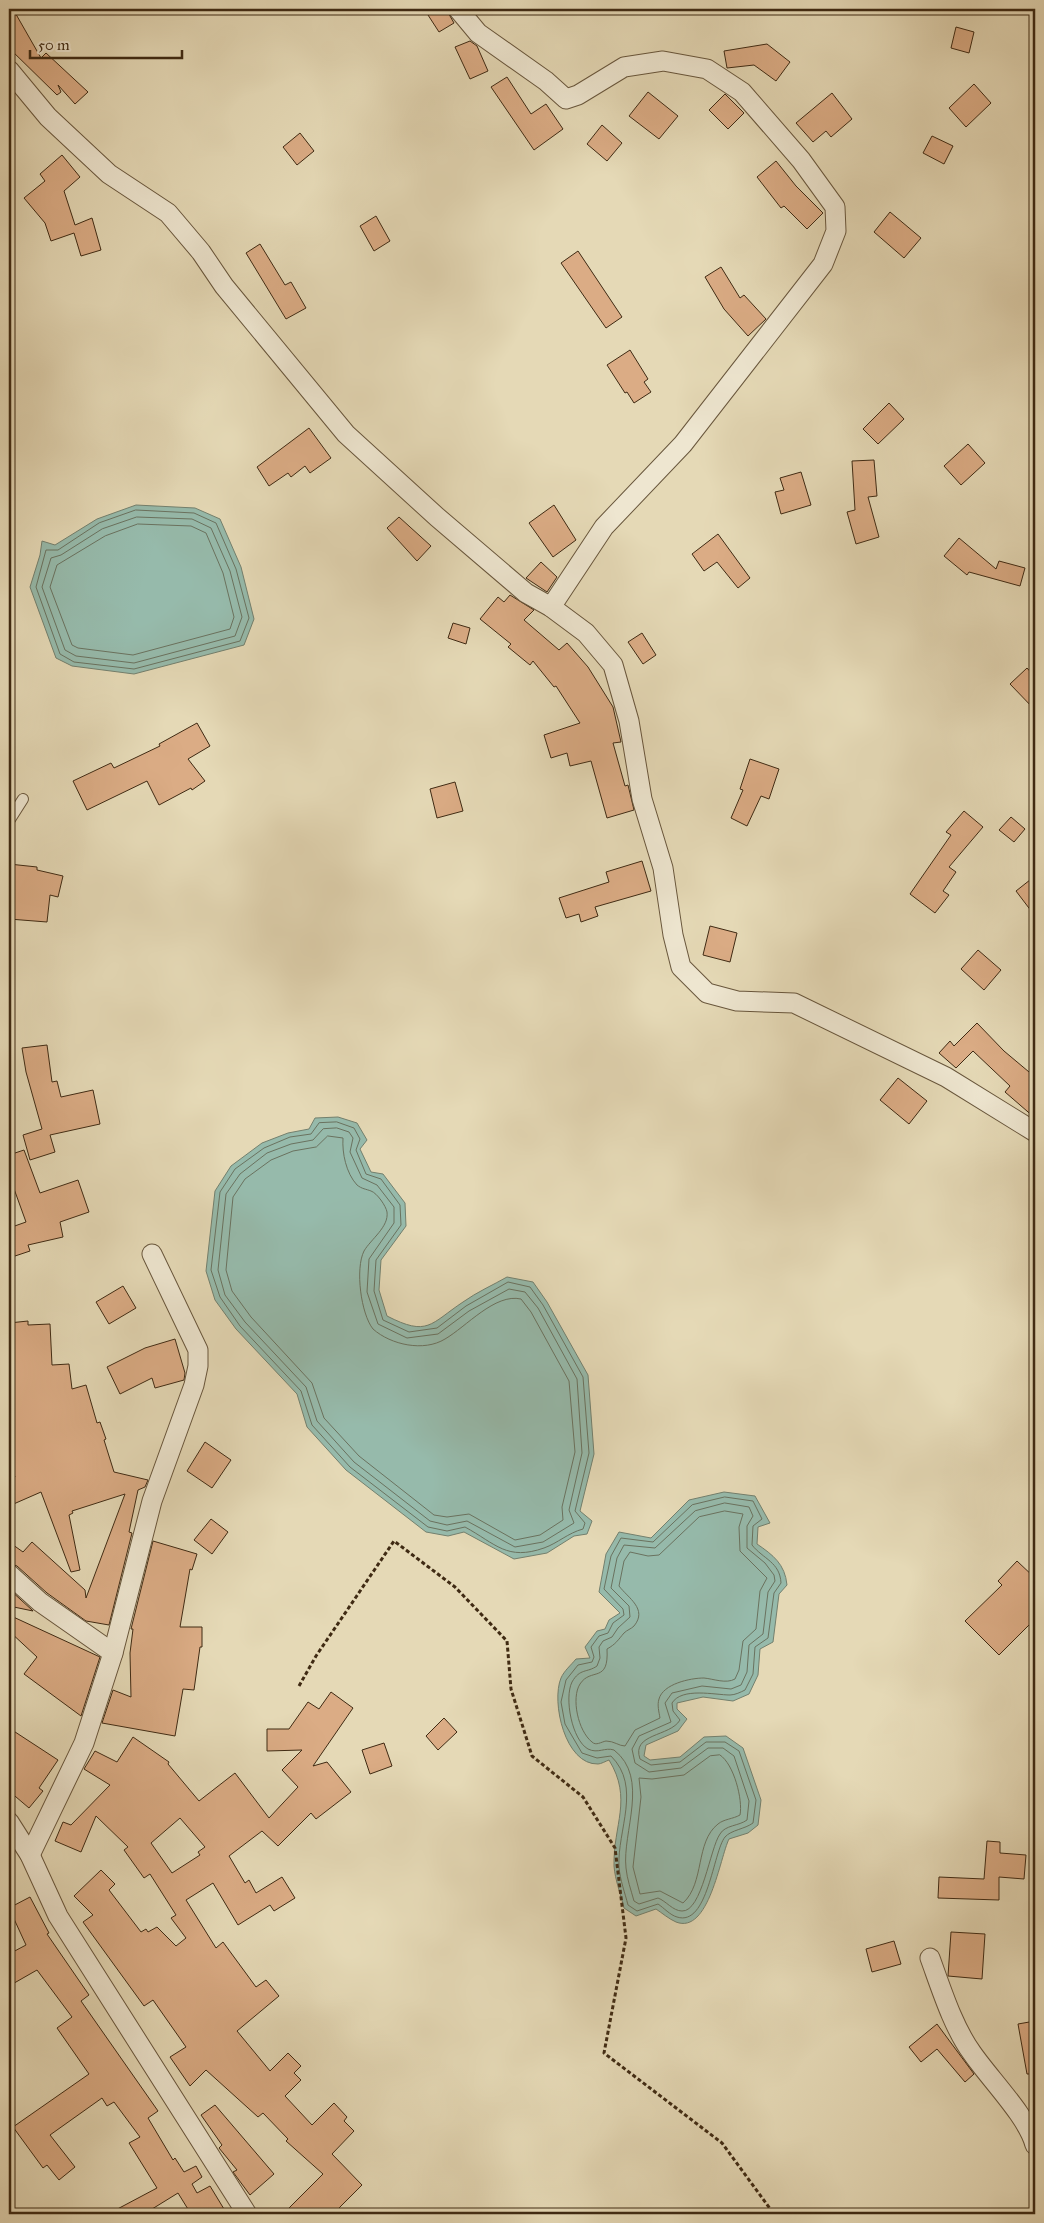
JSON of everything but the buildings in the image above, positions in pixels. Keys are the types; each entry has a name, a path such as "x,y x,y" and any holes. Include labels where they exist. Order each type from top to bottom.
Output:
{"street":[{"path":"458,9 478,33 546,81 566,99 578,95 624,66 663,61 707,69 742,92 801,160 835,207 836,231 822,264 683,444 604,527 551,607"},
{"path":"9,70 48,117 109,174 168,214 200,252 230,294 346,434 437,518 526,593 551,607 586,633 614,665 629,721 642,799 663,868 673,935 681,967 707,993 737,1001 794,1003 946,1077 1035,1132"},
{"path":"30,1856 84,1743 114,1653 152,1501 194,1385 198,1366 198,1350 194,1339 177,1310 171,1291 152,1254"},
{"path":"9,1574 40,1602 114,1653"},
{"path":"9,1822 30,1856 58,1916 247,2214"},
{"path":"930,1958 943,1994 970,2051 1031,2123 1035,2144"}],"lane":[{"path":"9,821 23,799"}],"path":[{"path":"299,1686 316,1656 394,1541 455,1587 507,1641 511,1689 532,1756 583,1797 615,1848 626,1938 604,2053 722,2143 774,2214"}],"water":[{"path":"136,505 195,508 220,519 241,567 254,619 244,645 134,674 72,666 56,658 30,587 40,555 42,541 55,545 97,519"},
{"path":"338,1117 357,1123 367,1140 360,1149 371,1172 383,1174 405,1203 406,1226 381,1260 379,1290 387,1316 412,1326 428,1325 474,1295 507,1277 533,1282 547,1302 588,1375 594,1454 580,1511 592,1521 587,1534 574,1536 547,1553 514,1559 464,1532 448,1536 426,1532 346,1470 307,1427 297,1394 236,1329 215,1300 206,1271 215,1191 231,1166 262,1143 288,1133 309,1129 315,1118"},
{"path":"724,1492 755,1496 770,1523 758,1527 757,1544 768,1552 781,1566 787,1585 779,1594 773,1642 760,1649 758,1675 749,1694 733,1701 703,1697 677,1703 677,1709 687,1719 678,1731 646,1745 644,1756 650,1760 680,1757 704,1737 726,1736 743,1748 761,1800 758,1825 748,1833 729,1839 712,1892 697,1917 687,1923 676,1922 656,1909 636,1916 624,1908 614,1866 614,1851 621,1800 616,1774 609,1760 598,1764 587,1762 569,1744 560,1716 558,1689 562,1675 576,1659 590,1658 585,1647 597,1631 605,1629 609,1620 620,1613 599,1592 606,1554 619,1532 651,1538 689,1500"}]}
